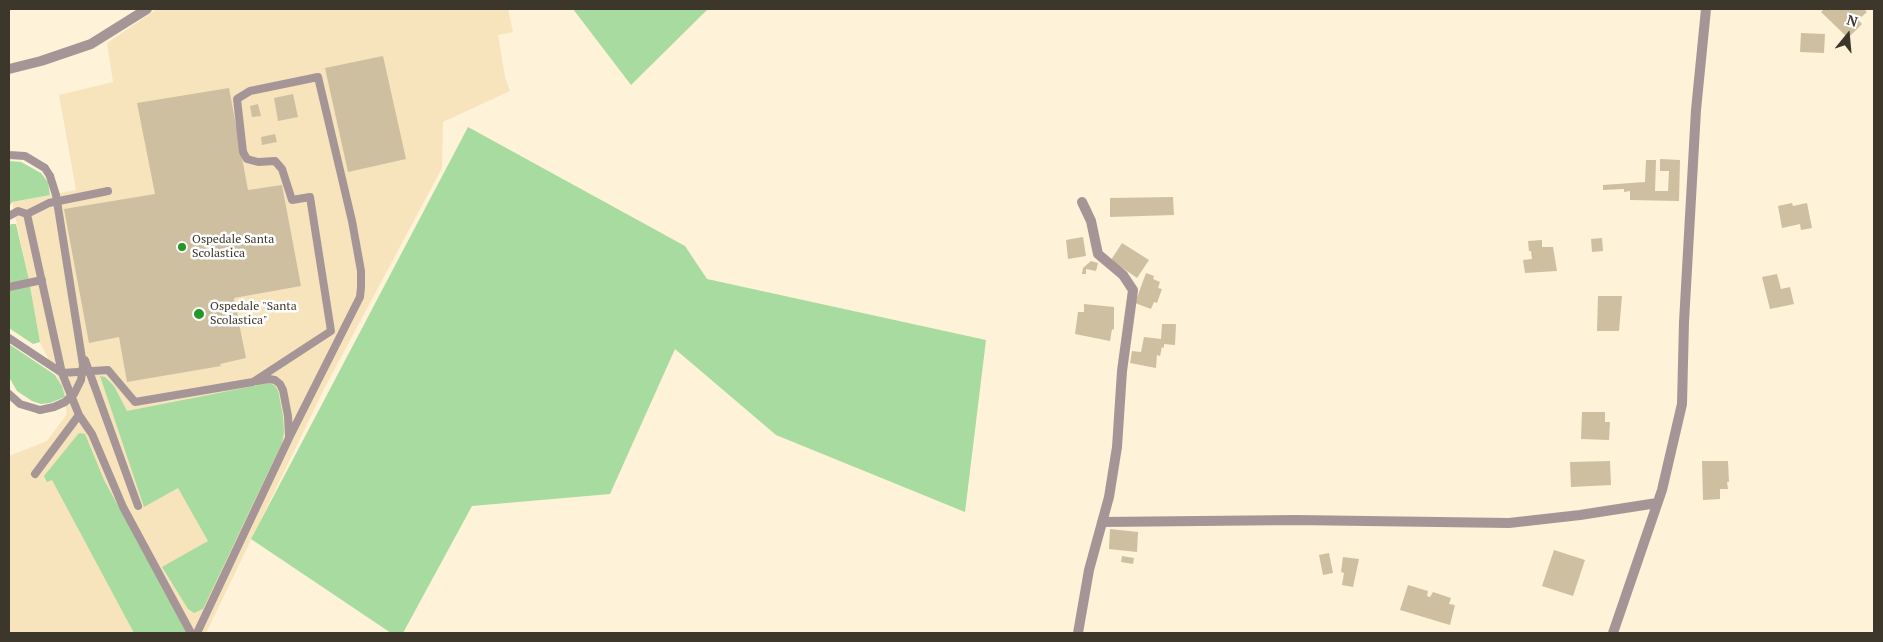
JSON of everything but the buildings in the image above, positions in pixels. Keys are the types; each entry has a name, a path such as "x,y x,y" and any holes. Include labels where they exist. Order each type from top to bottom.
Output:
{"street":[{"path":"9,68 41,61 91,44 147,9"},
{"path":"1613,633 1657,503 1682,404 1696,110 1706,9"},
{"path":"1078,633 1089,570 1109,497 1117,447 1122,371 1133,290 1123,275 1098,254 1091,221 1082,202"},
{"path":"1102,522 1296,520 1509,523 1580,515 1657,503"}],"lane":[{"path":"197,633 289,438 360,298 362,287 361,271 352,221 318,77 250,90 237,99 243,152 247,160 258,162 275,161 282,169 292,200 310,197 331,331 253,382"},
{"path":"9,155 25,156 45,168 50,176 56,194 83,366 81,380 74,394 65,402 54,407 40,410 20,404 9,394"},
{"path":"9,216 18,211 27,214 49,203 108,191"},
{"path":"27,214 62,373 79,415 92,434 123,507 191,633"},
{"path":"9,287 42,280"},
{"path":"9,338 62,373 108,370 135,402 269,379 275,380 283,390 288,416 289,438"},
{"path":"80,344 138,506"},
{"path":"35,474 79,415"}],"shaded area":[{"name":"Ospedale \"Santa Scolastica\"","path":"157,9 508,9 513,32 498,35 505,77 510,91 443,122 442,168 324,389 206,633 9,633 9,456 47,441 67,414 62,386 40,342 12,202 76,190 59,95 113,82 107,43"}],"green space":[{"path":"573,9 708,9 631,85"},
{"path":"468,127 685,246 707,279 986,340 965,512 776,435 675,349 610,494 472,506 403,633 391,633 251,539"},
{"path":"9,161 21,162 41,173 48,182 50,195 12,202 9,207"},
{"path":"11,224 16,224 29,280 9,283 9,228"},
{"path":"30,286 40,342 33,344 9,328 9,289"},
{"path":"9,344 55,375 62,386 65,397 50,403 41,404 32,401 17,391 9,377"},
{"path":"100,376 105,377 114,386 127,411 269,383 278,390 283,416 284,432 282,443 203,609 194,613 188,609 162,567 208,541 178,488 144,507"},
{"path":"79,433 85,434 104,480 186,633 134,633 52,480 47,482 44,476"}],"place":[{"name":"Ospedale Santa Scolastica","path":"182,247"},
{"name":"Ospedale \"Santa Scolastica\"","path":"199,314"}]}
